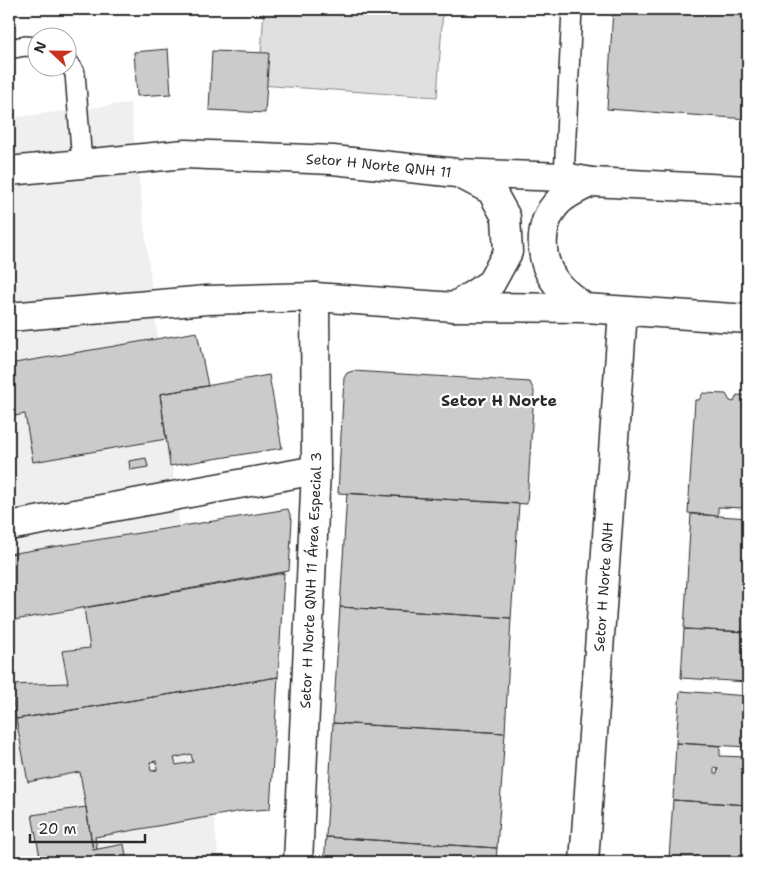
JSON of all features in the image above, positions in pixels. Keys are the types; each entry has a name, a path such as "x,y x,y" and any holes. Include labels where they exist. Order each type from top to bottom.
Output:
{"street":[{"name":"Setor H Norte QNH 11","path":"9,171 185,154 333,160 457,173 564,177 592,182 748,190"},
{"path":"454,307 492,283 508,252 506,217 491,190 457,173"},
{"path":"585,308 558,285 546,266 542,247 546,220 558,202 570,193 592,182"},
{"path":"9,317 207,300 315,297 454,307 585,308 748,319"},
{"name":"Setor H Norte QNH 11 Área Especial 3","path":"298,862 316,470 315,297"},
{"name":"Setor H Norte QNH","path":"584,862 623,311"},
{"path":"9,526 316,470"}],"lane":[{"path":"564,177 572,9"},
{"path":"9,49 28,46"},
{"path":"75,78 82,163"}],"shaded area":[{"path":"264,9 443,9 437,97 259,85"},
{"path":"130,103 219,862 9,862 9,118"}],"building":[{"path":"613,9 748,9 748,119 607,109"},
{"path":"168,49 171,94 137,96 134,52"},
{"path":"212,51 269,53 265,113 209,110"},
{"path":"197,332 208,386 160,394 166,439 33,462 25,414 9,417 9,364"},
{"path":"353,371 530,382 534,391 527,504 338,493 344,378 347,373"},
{"path":"269,375 282,448 170,466 160,394"},
{"path":"703,393 726,394 730,401 734,402 737,395 748,396 748,508 718,507 718,516 688,513 695,400 699,400"},
{"path":"146,458 148,467 130,470 129,461"},
{"path":"347,493 519,504 511,618 340,607"},
{"path":"288,509 292,520 289,571 9,621 9,554"},
{"path":"691,514 748,518 748,632 684,629"},
{"path":"284,573 278,677 16,719 10,685 68,683 62,651 90,648 84,608"},
{"path":"340,607 511,618 505,733 333,723"},
{"path":"684,629 748,632 748,682 681,678"},
{"path":"278,677 270,809 242,811 95,837 97,849 93,850 80,772 28,782 16,719","holes":["191,754 193,762 176,765 174,758","156,761 157,770 151,771 150,762"]},
{"path":"680,691 748,696 748,747 676,743"},
{"path":"333,723 505,733 497,848 326,837"},
{"path":"676,743 720,746 720,756 746,757 746,749 748,750 748,805 673,800","holes":["714,767 718,768 717,774 714,774"]},
{"path":"673,800 748,805 748,862 669,858"},
{"path":"86,807 93,850 124,844 127,862 41,862 32,815"},
{"path":"326,837 497,848 496,862 324,862"},
{"path":"669,858 696,860 696,862 669,862"}],"district":[{"name":"Setor H Norte","path":"499,400"}]}
